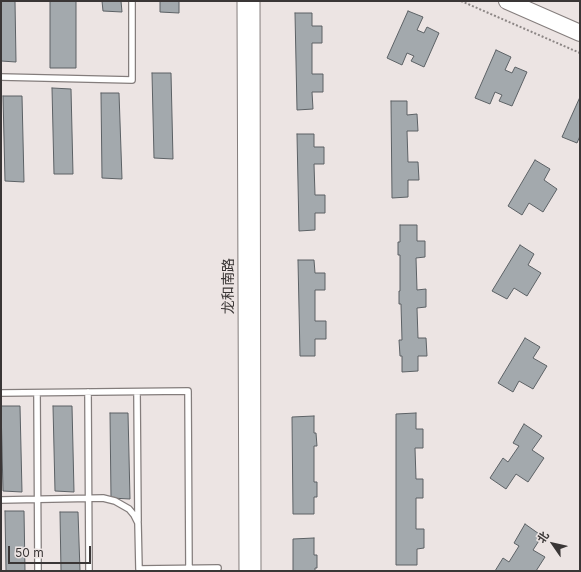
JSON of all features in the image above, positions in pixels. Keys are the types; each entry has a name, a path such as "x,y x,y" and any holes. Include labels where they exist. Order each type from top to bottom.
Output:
{"main road":[{"path":"507,1 580,33"}],"street":[{"name":"龙和南路","path":"243,1 245,571"},
{"name":"龙和南路","path":"254,1 255,571"}],"lane":[{"path":"1,77 132,80 132,1"},
{"path":"1,393 188,391 189,570"},
{"path":"37,392 38,571"},
{"path":"88,392 89,571"},
{"path":"136,392 138,570 189,570 218,568"},
{"path":"1,500 103,498 115,501 128,509 134,515 138,523"}],"path":[{"path":"461,1 580,53"}],"building":[{"path":"1,1 15,1 16,62 1,61"},
{"path":"50,1 76,1 76,68 50,68"},
{"path":"102,1 121,1 122,12 103,11"},
{"path":"160,1 179,1 179,13 160,12"},
{"path":"408,11 423,17 417,30 424,33 427,27 439,33 424,67 411,61 414,56 407,53 402,65 387,58"},
{"path":"295,13 312,13 312,26 322,26 322,43 312,43 312,74 323,74 323,92 312,92 313,109 297,110"},
{"path":"496,50 511,57 505,70 512,73 515,67 527,72 512,106 499,101 502,95 495,92 490,104 475,98"},
{"path":"152,73 171,73 173,159 154,158"},
{"path":"52,88 71,89 73,174 54,174"},
{"path":"101,93 119,93 122,179 102,178"},
{"path":"3,96 22,96 24,182 5,181"},
{"path":"580,97 580,136 577,143 562,137"},
{"path":"391,101 407,101 407,115 417,114 418,131 407,131 408,162 418,162 419,180 408,180 408,197 392,198"},
{"path":"297,134 314,134 314,147 324,147 324,164 314,164 315,195 325,195 325,213 315,213 315,230 299,231"},
{"path":"535,160 550,169 544,180 557,189 543,212 529,203 522,215 508,206"},
{"path":"400,225 417,225 417,241 425,241 425,257 416,258 417,290 426,289 426,307 417,308 418,338 426,338 427,356 418,356 418,371 402,372 402,356 400,356 399,340 402,340 401,304 399,304 400,255 398,255 398,242 400,242"},
{"path":"520,245 534,254 528,265 541,273 527,296 514,288 507,299 492,291"},
{"path":"298,260 314,260 315,273 325,273 325,290 315,290 315,321 326,321 326,339 315,339 315,356 300,356"},
{"path":"525,338 540,347 533,358 547,366 533,389 519,381 513,392 498,383"},
{"path":"1,406 20,406 22,492 3,491"},
{"path":"53,406 72,406 74,492 55,491"},
{"path":"110,413 128,413 130,499 111,498"},
{"path":"416,413 416,429 423,429 423,448 415,448 416,479 423,479 423,498 416,498 416,529 424,529 424,548 417,549 417,565 396,565 396,414"},
{"path":"314,416 314,433 316,433 317,446 314,446 314,482 317,482 317,497 314,497 314,514 293,514 292,417"},
{"path":"524,424 542,436 532,450 544,458 528,482 516,474 506,489 490,478 503,458 508,462 519,446 513,443"},
{"path":"5,511 24,511 25,571 6,571"},
{"path":"60,512 78,512 80,571 61,571"},
{"path":"525,524 542,536 533,550 545,557 536,571 495,571 503,558 509,562 519,546 514,543"},
{"path":"314,538 314,555 317,555 317,568 315,568 315,571 293,571 293,539"}]}
